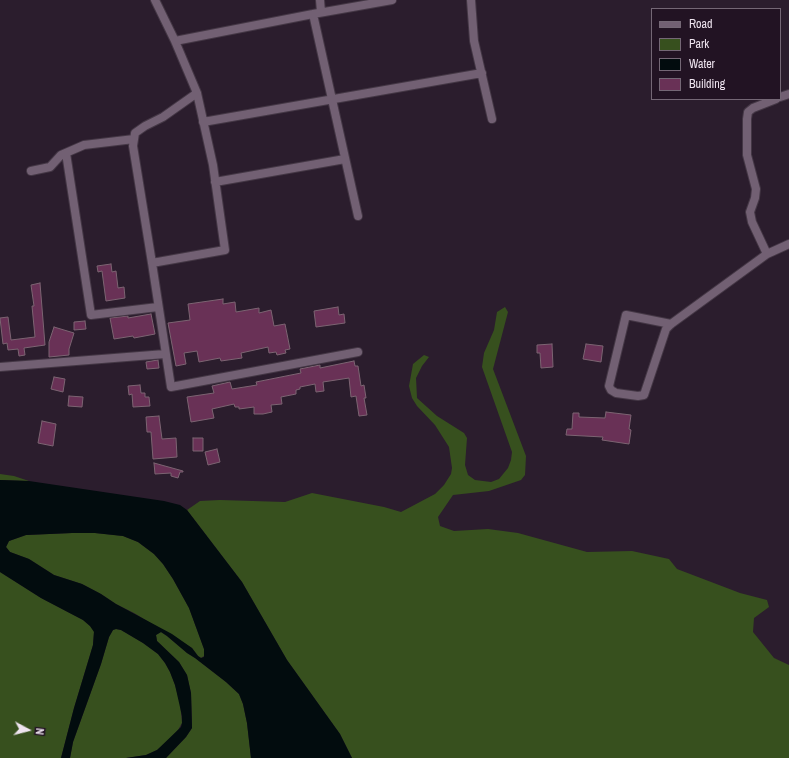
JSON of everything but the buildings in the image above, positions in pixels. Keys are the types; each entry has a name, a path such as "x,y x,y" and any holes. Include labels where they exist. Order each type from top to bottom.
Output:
{"street":[{"path":"152,263 225,250 215,182 197,93 175,41 154,0"},
{"path":"320,0 317,13 331,100 358,216"},
{"path":"175,41 392,0"},
{"path":"471,0 474,40 492,119"},
{"path":"203,122 482,73"},
{"path":"197,93 163,117 135,133 133,146 171,388 358,352"},
{"path":"767,254 752,222 750,212 756,198 756,189 747,155 747,119 748,112 753,108 773,100"},
{"path":"31,171 50,167 61,155 84,145 134,139"},
{"path":"66,153 91,315 158,307"},
{"path":"215,182 345,159"},
{"path":"672,324 626,315 609,386 611,390 616,393 638,396 644,395 666,329 767,254 789,244"},
{"path":"0,367 166,354"}],"green space":[{"path":"505,307 508,312 493,369 526,456 525,475 521,480 489,491 453,495 438,517 440,526 454,531 488,529 518,533 587,552 632,551 669,559 677,569 740,593 767,600 769,607 754,618 753,632 774,658 789,665 789,758 352,758 340,734 287,660 242,582 187,510 200,501 220,500 285,502 312,493 384,507 401,512 435,494 444,485 451,474 452,468 449,447 435,425 417,406 412,398 409,386 413,364 424,355 429,357 422,366 416,378 417,398 437,416 464,433 467,438 465,465 468,475 475,480 491,482 499,479 508,468 512,452 482,367 484,353 494,330 497,312"},
{"path":"0,474 14,476 29,481 0,480"},
{"path":"95,533 123,536 138,542 154,554 173,579 189,608 204,649 204,656 201,658 192,648 101,594 82,584 54,575 29,559 10,552 6,547 9,541 26,535"},
{"path":"0,572 41,598 83,620 94,631 93,645 61,758 0,758"},
{"path":"113,630 121,630 143,643 158,654 165,663 175,685 180,703 182,723 167,742 157,750 146,755 126,758 70,758 73,742 109,637"},
{"path":"161,632 226,682 239,694 247,723 251,758 166,758 186,737 192,728 191,693 187,675 179,662 157,641 156,635"}],"water":[{"path":"0,480 29,481 164,501 180,505 187,510 242,582 287,660 340,734 352,758 251,758 247,723 239,694 226,682 161,632 156,635 157,641 179,662 187,675 191,693 192,728 186,737 166,758 126,758 146,755 157,750 181,727 182,716 175,685 165,663 158,654 143,643 121,630 116,629 113,630 109,637 73,742 70,758 61,758 93,645 94,632 83,620 41,598 0,572","holes":["95,533 123,536 138,542 154,554 163,564 189,608 204,649 204,657 201,658 198,656 192,648 172,634 116,604 101,594 82,584 54,575 29,559 10,552 6,547 9,541 26,535"]}]}
